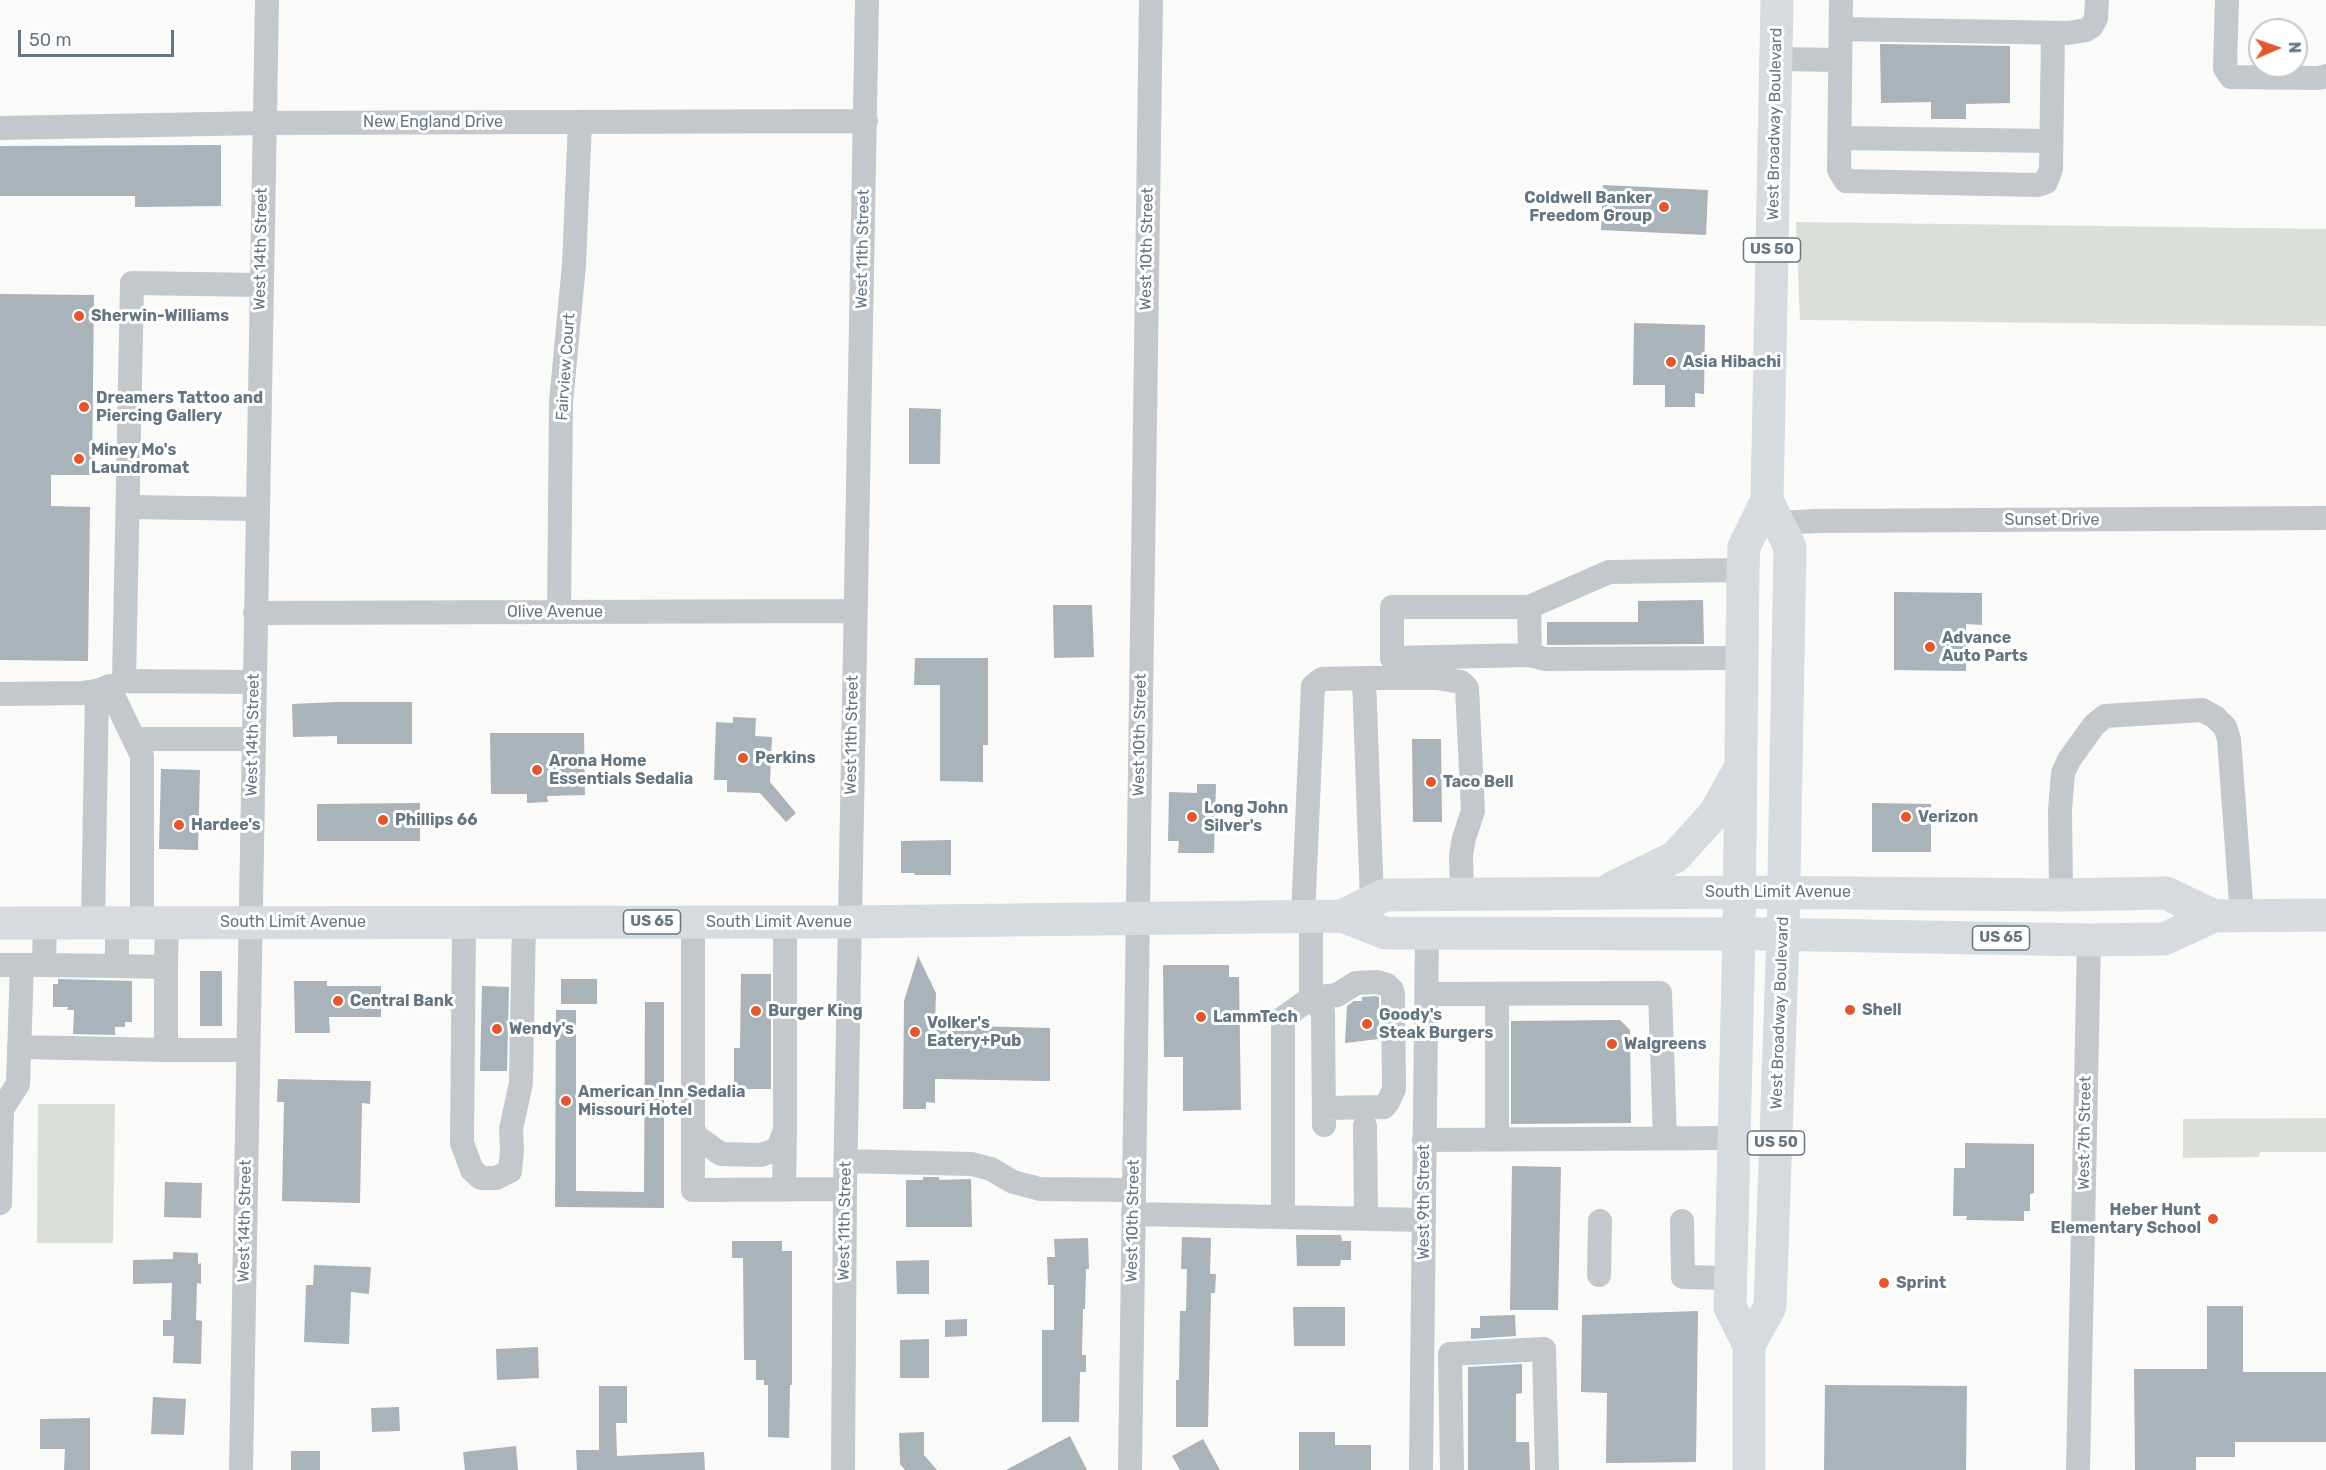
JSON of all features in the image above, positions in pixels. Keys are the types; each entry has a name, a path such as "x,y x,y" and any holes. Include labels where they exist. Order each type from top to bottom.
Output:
{"highway":[{"name":"West Broadway Boulevard","path":"1749,1345 1770,1306 1784,892 1790,547 1773,512 1777,0"},
{"name":"West Broadway Boulevard","path":"1749,1470 1749,1345 1730,1307 1740,891 1743,570 1744,548 1773,512"},
{"path":"1603,892 1675,857 1715,813 1742,766"},
{"name":"South Limit Avenue","path":"1318,917 1385,895 1740,891 2061,895 2166,893 2228,916"},
{"name":"South Limit Avenue","path":"0,923 849,922 1318,917 1385,933 1783,934 2089,940 2164,939 2228,916 2326,915"}],"street":[{"name":"West 14th Street","path":"241,1470 267,0"},
{"name":"West 11th Street","path":"843,1470 844,1189 867,0"},
{"name":"West 10th Street","path":"1130,1470 1151,0"},
{"path":"1841,0 1839,170 1846,181 2037,185 2046,182 2050,176 2053,33"},
{"path":"1841,29 2068,33 2086,30 2092,26 2096,18 2097,0"},
{"path":"2227,0 2225,68 2232,77 2319,78 2326,76"},
{"path":"1776,59 1840,60"},
{"name":"New England Drive","path":"0,128 264,123 866,121"},
{"name":"Fairview Court","path":"559,612 561,402 574,265 580,122"},
{"path":"1840,138 2051,141"},
{"path":"166,1050 166,967 130,922 110,686 128,507 132,283 261,285"},
{"path":"128,507 257,509"},
{"name":"Sunset Drive","path":"1773,512 1816,521 2326,518"},
{"path":"1743,570 1610,572 1529,607 1392,608 1392,658 1530,655 1545,659 1743,658"},
{"path":"1529,607 1530,655"},
{"name":"Olive Avenue","path":"255,613 854,610"},
{"path":"1364,678 1372,901"},
{"path":"1425,1105 1386,1105 1324,1117 1323,1012 1311,998 1318,917 1313,686 1322,679 1437,678 1461,682 1467,688 1473,810 1462,847 1462,893"},
{"path":"0,694 110,686 254,682"},
{"path":"110,686 142,756 130,922 117,966"},
{"path":"2061,895 2060,810 2063,773 2069,760 2094,725 2105,716 2202,710 2215,717 2225,727 2229,739 2228,916"},
{"path":"135,739 253,740"},
{"path":"465,922 462,1143 472,1170 481,1178 496,1178 510,1171 511,1130 521,1083 524,922"},
{"path":"693,922 693,1190 844,1189"},
{"path":"784,1189 785,922"},
{"path":"0,1203 2,1109 18,1084 22,965 45,923"},
{"name":"West 9th Street","path":"1420,1470 1426,934"},
{"name":"West 7th Street","path":"2078,1470 2089,940"},
{"path":"22,965 166,967"},
{"path":"1283,1217 1283,1018 1311,998 1337,994 1356,982 1377,982 1387,985 1392,990 1394,1089 1386,1105"},
{"path":"1427,994 1660,993 1665,1138"},
{"path":"1497,994 1497,1140"},
{"path":"19,1047 248,1050"},
{"path":"1365,1126 1366,1219"},
{"path":"693,1128 697,1137 722,1154 739,1155 761,1155 778,1149 785,1130"},
{"path":"1424,1140 1733,1138"},
{"path":"846,1161 972,1164 991,1168 1012,1182 1040,1189 1133,1202 1283,1217 1424,1220"},
{"path":"1599,1275 1600,1221"},
{"path":"1682,1221 1683,1277 1731,1278"},
{"path":"1452,1470 1450,1354 1544,1349 1547,1470"}],"shaded area":[{"path":"1796,222 2326,229 2326,326 1800,320"},
{"path":"38,1104 115,1104 113,1243 37,1243"},
{"path":"2326,1118 2326,1152 2260,1152 2259,1157 2183,1158 2183,1119"}],"building":[{"path":"1880,44 2010,46 2010,103 1966,104 1966,119 1931,119 1931,102 1881,103"},
{"path":"221,145 221,206 135,207 135,196 0,196 0,146"},
{"path":"1603,185 1708,190 1706,235 1601,230"},
{"path":"0,294 94,295 92,475 51,475 51,506 90,507 88,661 0,660"},
{"path":"1634,323 1705,325 1704,394 1695,393 1695,407 1665,407 1665,385 1633,385"},
{"path":"909,408 941,409 940,464 909,464"},
{"name":"Advance Auto Parts","path":"1894,592 1982,593 1982,625 1966,624 1966,671 1894,670"},
{"path":"1703,600 1704,644 1547,645 1547,622 1638,622 1638,601"},
{"path":"1053,605 1092,605 1094,657 1054,658"},
{"path":"915,658 988,658 988,745 983,745 983,782 940,781 940,685 914,685"},
{"path":"412,702 412,744 337,744 337,736 293,737 292,704"},
{"name":"Perkins","path":"733,717 756,718 755,736 772,737 770,782 796,813 786,822 760,793 727,792 727,780 714,780 716,722 733,723"},
{"path":"490,733 584,733 585,795 547,796 548,802 527,803 527,794 491,794"},
{"path":"1412,739 1441,739 1442,822 1413,822"},
{"name":"Hardee's","path":"161,769 200,770 198,850 159,849"},
{"name":"Long John Silver's","path":"1197,784 1216,784 1214,853 1178,853 1179,841 1168,841 1169,792 1197,793"},
{"path":"420,803 420,841 317,841 317,804"},
{"path":"1872,803 1931,804 1931,852 1872,852"},
{"path":"951,840 951,875 901,873 901,841"},
{"path":"918,956 936,993 935,1025 1050,1028 1050,1081 935,1079 935,1103 926,1102 926,1109 903,1109 904,1001"},
{"name":"LammTech","path":"1163,965 1229,965 1229,977 1239,977 1241,1110 1183,1111 1183,1057 1164,1057"},
{"path":"200,971 222,971 222,1026 200,1026"},
{"name":"Burger King","path":"741,974 771,974 771,1089 734,1089 734,1048 740,1048"},
{"path":"58,979 132,981 132,1022 125,1022 125,1027 115,1027 115,1035 73,1034 74,1010 67,1010 68,1007 53,1007 53,984 58,984"},
{"path":"561,979 597,979 597,1004 561,1004"},
{"name":"Central Bank","path":"294,981 327,981 327,986 381,986 381,1017 329,1017 330,1033 295,1033"},
{"name":"Wendy's","path":"482,986 509,987 507,1071 480,1071"},
{"name":"Goody's Steak Burgers","path":"1362,997 1379,997 1379,1039 1345,1043 1347,1006 1354,1001 1362,1001"},
{"name":"American Inn Sedalia Missouri Hotel","path":"645,1002 664,1002 664,1208 555,1207 556,1010 576,1010 576,1191 644,1192"},
{"name":"Walgreens","path":"1620,1020 1630,1030 1631,1123 1511,1124 1511,1021"},
{"path":"278,1079 371,1081 370,1104 362,1103 360,1203 282,1201 284,1102 277,1102"},
{"path":"1965,1143 2034,1144 2034,1193 2030,1194 2030,1211 2024,1211 2024,1221 1966,1220 1967,1216 1953,1216 1954,1168 1965,1168"},
{"path":"1512,1166 1561,1167 1558,1310 1510,1310"},
{"path":"923,1177 939,1177 939,1180 971,1179 972,1227 906,1227 906,1180 923,1180"},
{"path":"165,1182 202,1183 201,1218 164,1217"},
{"path":"1296,1235 1341,1235 1342,1241 1351,1241 1351,1260 1341,1260 1340,1266 1297,1266"},
{"path":"1182,1237 1211,1238 1210,1274 1216,1274 1215,1293 1211,1293 1208,1427 1176,1427 1180,1311 1186,1311 1187,1269 1181,1269"},
{"path":"1088,1238 1089,1269 1086,1269 1082,1355 1086,1355 1086,1372 1080,1372 1079,1422 1042,1422 1042,1330 1054,1330 1054,1285 1048,1285 1047,1257 1055,1257 1054,1239"},
{"path":"732,1241 782,1241 782,1251 792,1251 792,1385 790,1385 789,1438 768,1437 768,1385 764,1385 764,1380 756,1380 756,1360 744,1360 743,1258 732,1258"},
{"path":"173,1252 198,1253 198,1264 201,1263 201,1284 197,1283 196,1320 202,1321 201,1364 173,1363 174,1336 163,1336 163,1320 171,1320 172,1283 133,1284 133,1260 173,1259"},
{"path":"929,1260 929,1294 897,1294 896,1261"},
{"path":"314,1265 371,1267 369,1294 351,1292 349,1344 304,1342 306,1285 313,1285"},
{"path":"2207,1306 2243,1306 2243,1372 2326,1372 2326,1442 2235,1442 2235,1457 2196,1457 2196,1470 2135,1470 2134,1369 2207,1369"},
{"path":"1293,1307 1345,1307 1345,1346 1294,1346"},
{"path":"1698,1311 1696,1462 1606,1463 1607,1393 1581,1392 1582,1315"},
{"path":"1515,1315 1516,1336 1471,1339 1471,1328 1480,1328 1480,1316"},
{"path":"967,1319 967,1336 945,1337 945,1320"},
{"path":"929,1339 929,1378 900,1378 900,1340"},
{"path":"538,1347 539,1378 497,1380 496,1349"},
{"path":"1522,1364 1522,1393 1516,1394 1516,1442 1529,1442 1530,1470 1468,1470 1468,1367"},
{"path":"1825,1385 1967,1386 1966,1470 1824,1470"},
{"path":"599,1386 627,1386 627,1423 616,1423 617,1456 704,1452 705,1470 577,1470 576,1450 599,1450"},
{"path":"153,1397 186,1399 184,1435 151,1434"},
{"path":"399,1407 400,1431 372,1432 371,1408"},
{"path":"90,1418 90,1470 64,1470 65,1449 40,1449 40,1419"},
{"path":"924,1432 924,1455 937,1470 905,1470 900,1464 899,1433"},
{"path":"1299,1432 1335,1432 1335,1445 1371,1445 1371,1470 1299,1470"},
{"path":"1070,1436 1087,1470 1006,1470"},
{"path":"1203,1439 1220,1470 1180,1470 1172,1456"},
{"path":"516,1446 518,1470 465,1470 463,1452"},
{"path":"291,1451 320,1451 320,1470 291,1470"}],"place":[{"name":"Coldwell Banker Freedom Group","path":"1664,207"},
{"name":"Sherwin-Williams","path":"79,316"},
{"name":"Asia Hibachi","path":"1671,362"},
{"name":"Dreamers Tattoo and Piercing Gallery","path":"84,407"},
{"name":"Miney Mo's Laundromat","path":"79,459"},
{"name":"Advance Auto Parts","path":"1930,647"},
{"name":"Perkins","path":"743,758"},
{"name":"Arona Home Essentials Sedalia","path":"537,770"},
{"name":"Taco Bell","path":"1431,782"},
{"name":"Long John Silver's","path":"1192,817"},
{"name":"Verizon","path":"1906,817"},
{"name":"Phillips 66","path":"383,820"},
{"name":"Hardee's","path":"179,825"},
{"name":"Central Bank","path":"338,1001"},
{"name":"Shell","path":"1850,1010"},
{"name":"Burger King","path":"756,1011"},
{"name":"LammTech","path":"1201,1017"},
{"name":"Goody's Steak Burgers","path":"1367,1024"},
{"name":"Wendy's","path":"497,1029"},
{"name":"Volker's Eatery+Pub","path":"915,1032"},
{"name":"Walgreens","path":"1612,1044"},
{"name":"American Inn Sedalia Missouri Hotel","path":"566,1101"},
{"name":"Heber Hunt Elementary School","path":"2213,1219"},
{"name":"Sprint","path":"1884,1283"}]}
